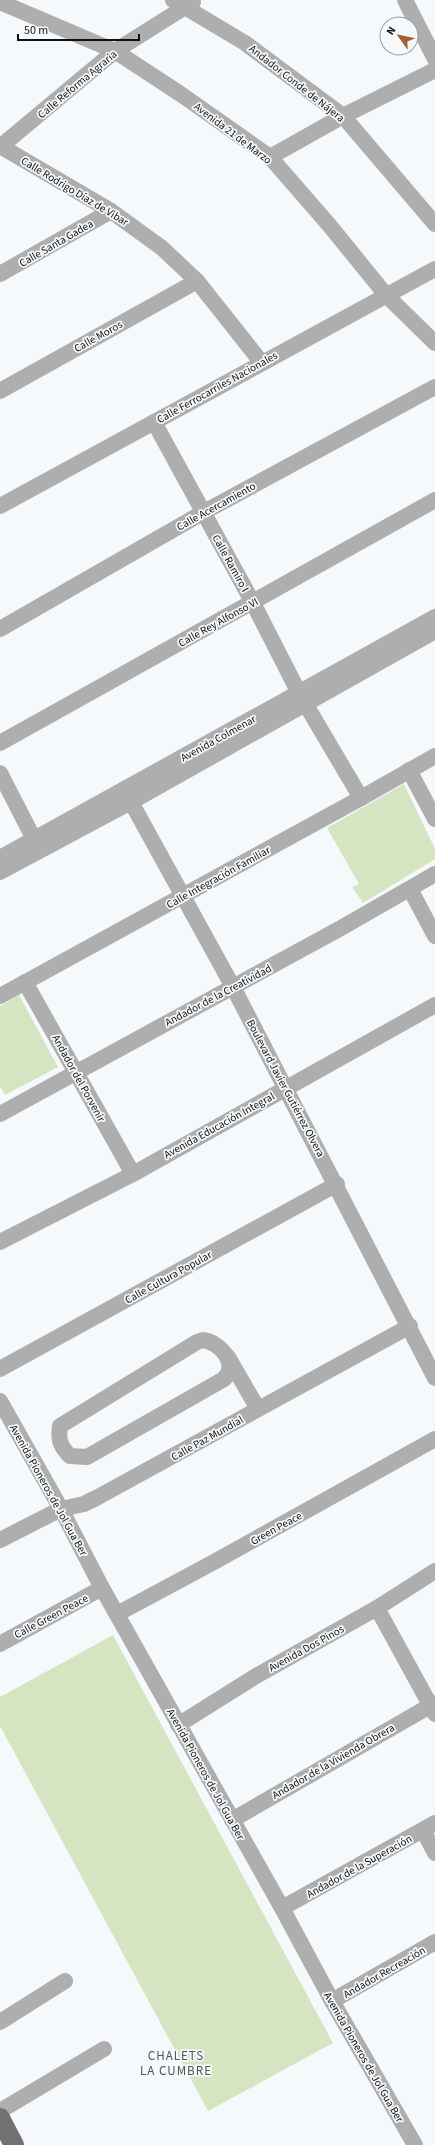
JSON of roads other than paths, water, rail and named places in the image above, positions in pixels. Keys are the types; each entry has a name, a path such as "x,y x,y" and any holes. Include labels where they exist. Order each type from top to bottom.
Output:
{"main road":[{"path":"0,2118 14,2145"}],"street":[{"path":"405,0 435,59"},
{"name":"Avenida 21 de Marzo","path":"0,2 114,52 182,95 270,157 330,226 386,295 435,343"},
{"name":"Calle Reforma Agraria","path":"0,147 114,52 185,2"},
{"name":"Andador Conde de Nájera","path":"185,2 245,42 343,116 435,224"},
{"path":"270,157 343,116 435,70"},
{"name":"Calle Rodrigo Díaz de Vibar","path":"0,147 111,211 162,248 197,281 262,362"},
{"name":"Calle Santa Gadea","path":"0,274 111,211"},
{"name":"Calle Ferrocarriles Nacionales","path":"0,506 435,269"},
{"name":"Calle Moros","path":"0,391 197,281"},
{"name":"Calle Acercamiento","path":"0,629 204,512 435,387"},
{"name":"Calle Ramiro I","path":"154,422 253,603 303,699 361,798"},
{"name":"Calle Rey Alfonso VI","path":"0,743 435,500"},
{"name":"Avenida Colmenar","path":"0,858 36,845 131,802 303,699 435,617"},
{"name":"Avenida Colmenar","path":"0,872 36,845 303,699 435,631"},
{"name":"Calle Integración Familiar","path":"0,996 184,896 435,756"},
{"path":"409,770 435,819"},
{"path":"0,773 36,845"},
{"name":"Boulevard Javier Gutiérrez Olvera","path":"131,802 184,896 337,1184 435,1378"},
{"name":"Andador de la Creatividad","path":"0,1114 76,1071 233,987 435,874"},
{"path":"410,889 435,936"},
{"name":"Andador del Porvenir","path":"26,982 133,1174"},
{"name":"Avenida Educación Integral","path":"0,1242 133,1174 435,1005"},
{"name":"Calle Cultura Popular","path":"0,1369 337,1184"},
{"name":"Calle Paz Mundial","path":"0,1540 61,1509 84,1504 98,1497 410,1326"},
{"path":"227,1356 229,1372 224,1379 87,1457 70,1456 62,1448 58,1438 60,1426 196,1342 203,1340 214,1342 222,1348 227,1356 258,1409"},
{"name":"Avenida Pioneros de Jol Gua Ber","path":"0,1401 4,1419 61,1509 116,1614 282,1908 332,2002 415,2145"},
{"name":"Green Peace","path":"116,1614 214,1562 435,1439"},
{"name":"Avenida Dos Pinos","path":"178,1725 256,1676 377,1608 435,1572"},
{"name":"Calle Green Peace","path":"0,1644 102,1588"},
{"path":"377,1608 434,1707"},
{"name":"Andador de la Vivienda Obrera","path":"232,1820 434,1707"},
{"path":"429,1826 435,1853"},
{"name":"Andador de la Superación","path":"282,1908 429,1826"},
{"name":"Andador Recreación","path":"332,2002 435,1942"},
{"path":"0,2022 65,1981"},
{"path":"0,2111 104,2049"}],"district":[{"name":"CHALETS LA CUMBRE","path":"176,2062"}]}
